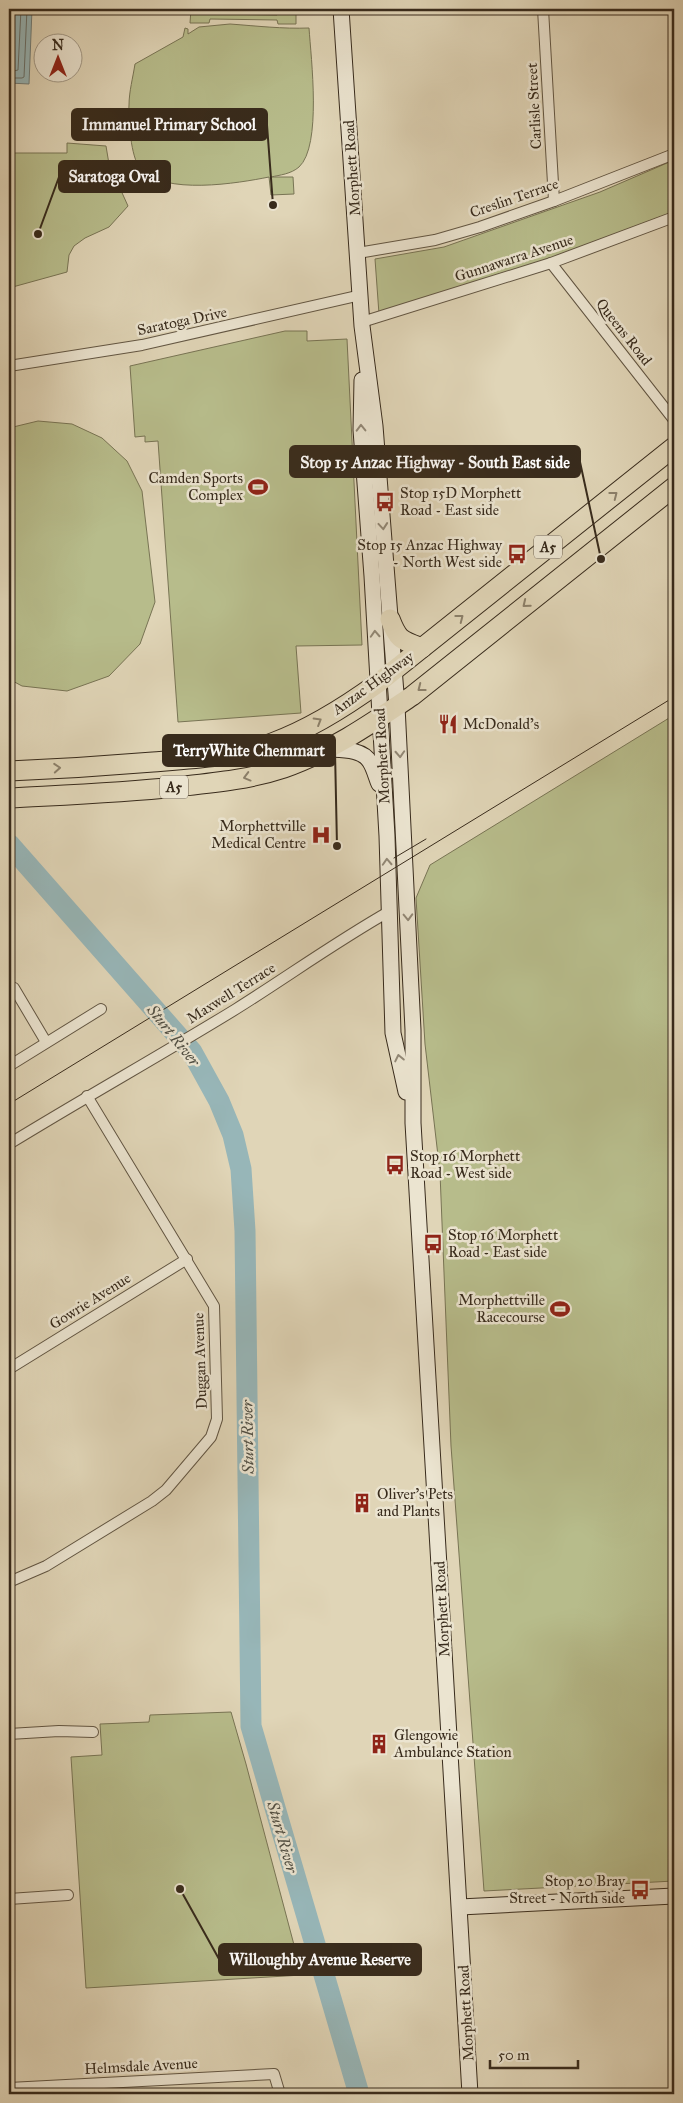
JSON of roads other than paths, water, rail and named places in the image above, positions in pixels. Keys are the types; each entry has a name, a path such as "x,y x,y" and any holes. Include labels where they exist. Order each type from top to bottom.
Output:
{"highway":[{"name":"Anzac Highway","path":"9,771 140,763 231,754 271,743 302,731 353,701 378,683 674,447"},
{"name":"Anzac Highway","path":"13,798 143,790 232,781 283,768 326,749 397,706 674,487"},
{"path":"390,620 396,635 422,648"},
{"path":"140,763 143,790"}],"main road":[{"name":"Morphett Road","path":"341,9 362,324 375,426 397,706 413,1030 413,1123 470,2094"},
{"name":"Morphett Road","path":"362,324 361,430 380,718 390,912 393,1033 413,1123"},
{"path":"326,749 345,750 362,754 370,761 384,800"},
{"path":"460,1907 674,1896"}],"street":[{"name":"Carlisle Street","path":"543,9 554,201"},
{"name":"Creslin Terrace","path":"358,253 435,240 480,227 554,201 674,154"},
{"name":"Gunnawarra Avenue","path":"362,324 551,263 674,217"},
{"name":"Queens Road","path":"551,263 674,420"},
{"name":"Saratoga Drive","path":"9,366 142,345 360,295"},
{"name":"Maxwell Terrace","path":"9,1144 196,1033 390,912"},
{"path":"9,986 14,988 46,1042"},
{"path":"9,1066 101,1009"},
{"name":"Duggan Avenue","path":"9,1582 46,1566 152,1501 166,1490 211,1437 217,1418 214,1306 87,1096"},
{"name":"Gowrie Avenue","path":"9,1369 187,1259"},
{"path":"9,1734 59,1731 93,1732"},
{"path":"9,1899 68,1895"},
{"name":"Helmsdale Avenue","path":"9,2088 274,2074 280,2094"},
{"path":"103,2082 104,2094"}],"water":[{"path":"9,9 32,9 29,84 9,83"}],"waterway":[{"name":"Sturt River","path":"9,844 192,1052 219,1101 233,1135 241,1169 245,1231 251,1726 359,2094"}],"tram line":[{"path":"9,1104 674,697"},
{"path":"394,858 426,839"}],"place":[{"name":"Immanuel Primary School","path":"273,205"},
{"name":"Saratoga Oval","path":"38,234"},
{"name":"Camden Sports Complex","path":"258,487"},
{"name":"Stop 15D Morphett Road - East side","path":"385,502"},
{"name":"Stop 15 Anzac Highway - North West side","path":"517,554"},
{"name":"Stop 15 Anzac Highway - South East side","path":"601,559"},
{"name":"McDonald's","path":"448,724"},
{"name":"Morphettville Medical Centre","path":"321,835"},
{"name":"TerryWhite Chemmart","path":"337,846"},
{"name":"Stop 16 Morphett Road - West side","path":"395,1165"},
{"name":"Stop 16 Morphett Road - East side","path":"433,1244"},
{"name":"Morphettville Racecourse","path":"560,1309"},
{"name":"Oliver's Pets and Plants","path":"362,1503"},
{"name":"Glengowie Ambulance Station","path":"379,1744"},
{"name":"Willoughby Avenue Reserve","path":"180,1889"},
{"name":"Stop 20 Bray Street - North side","path":"640,1890"}]}
